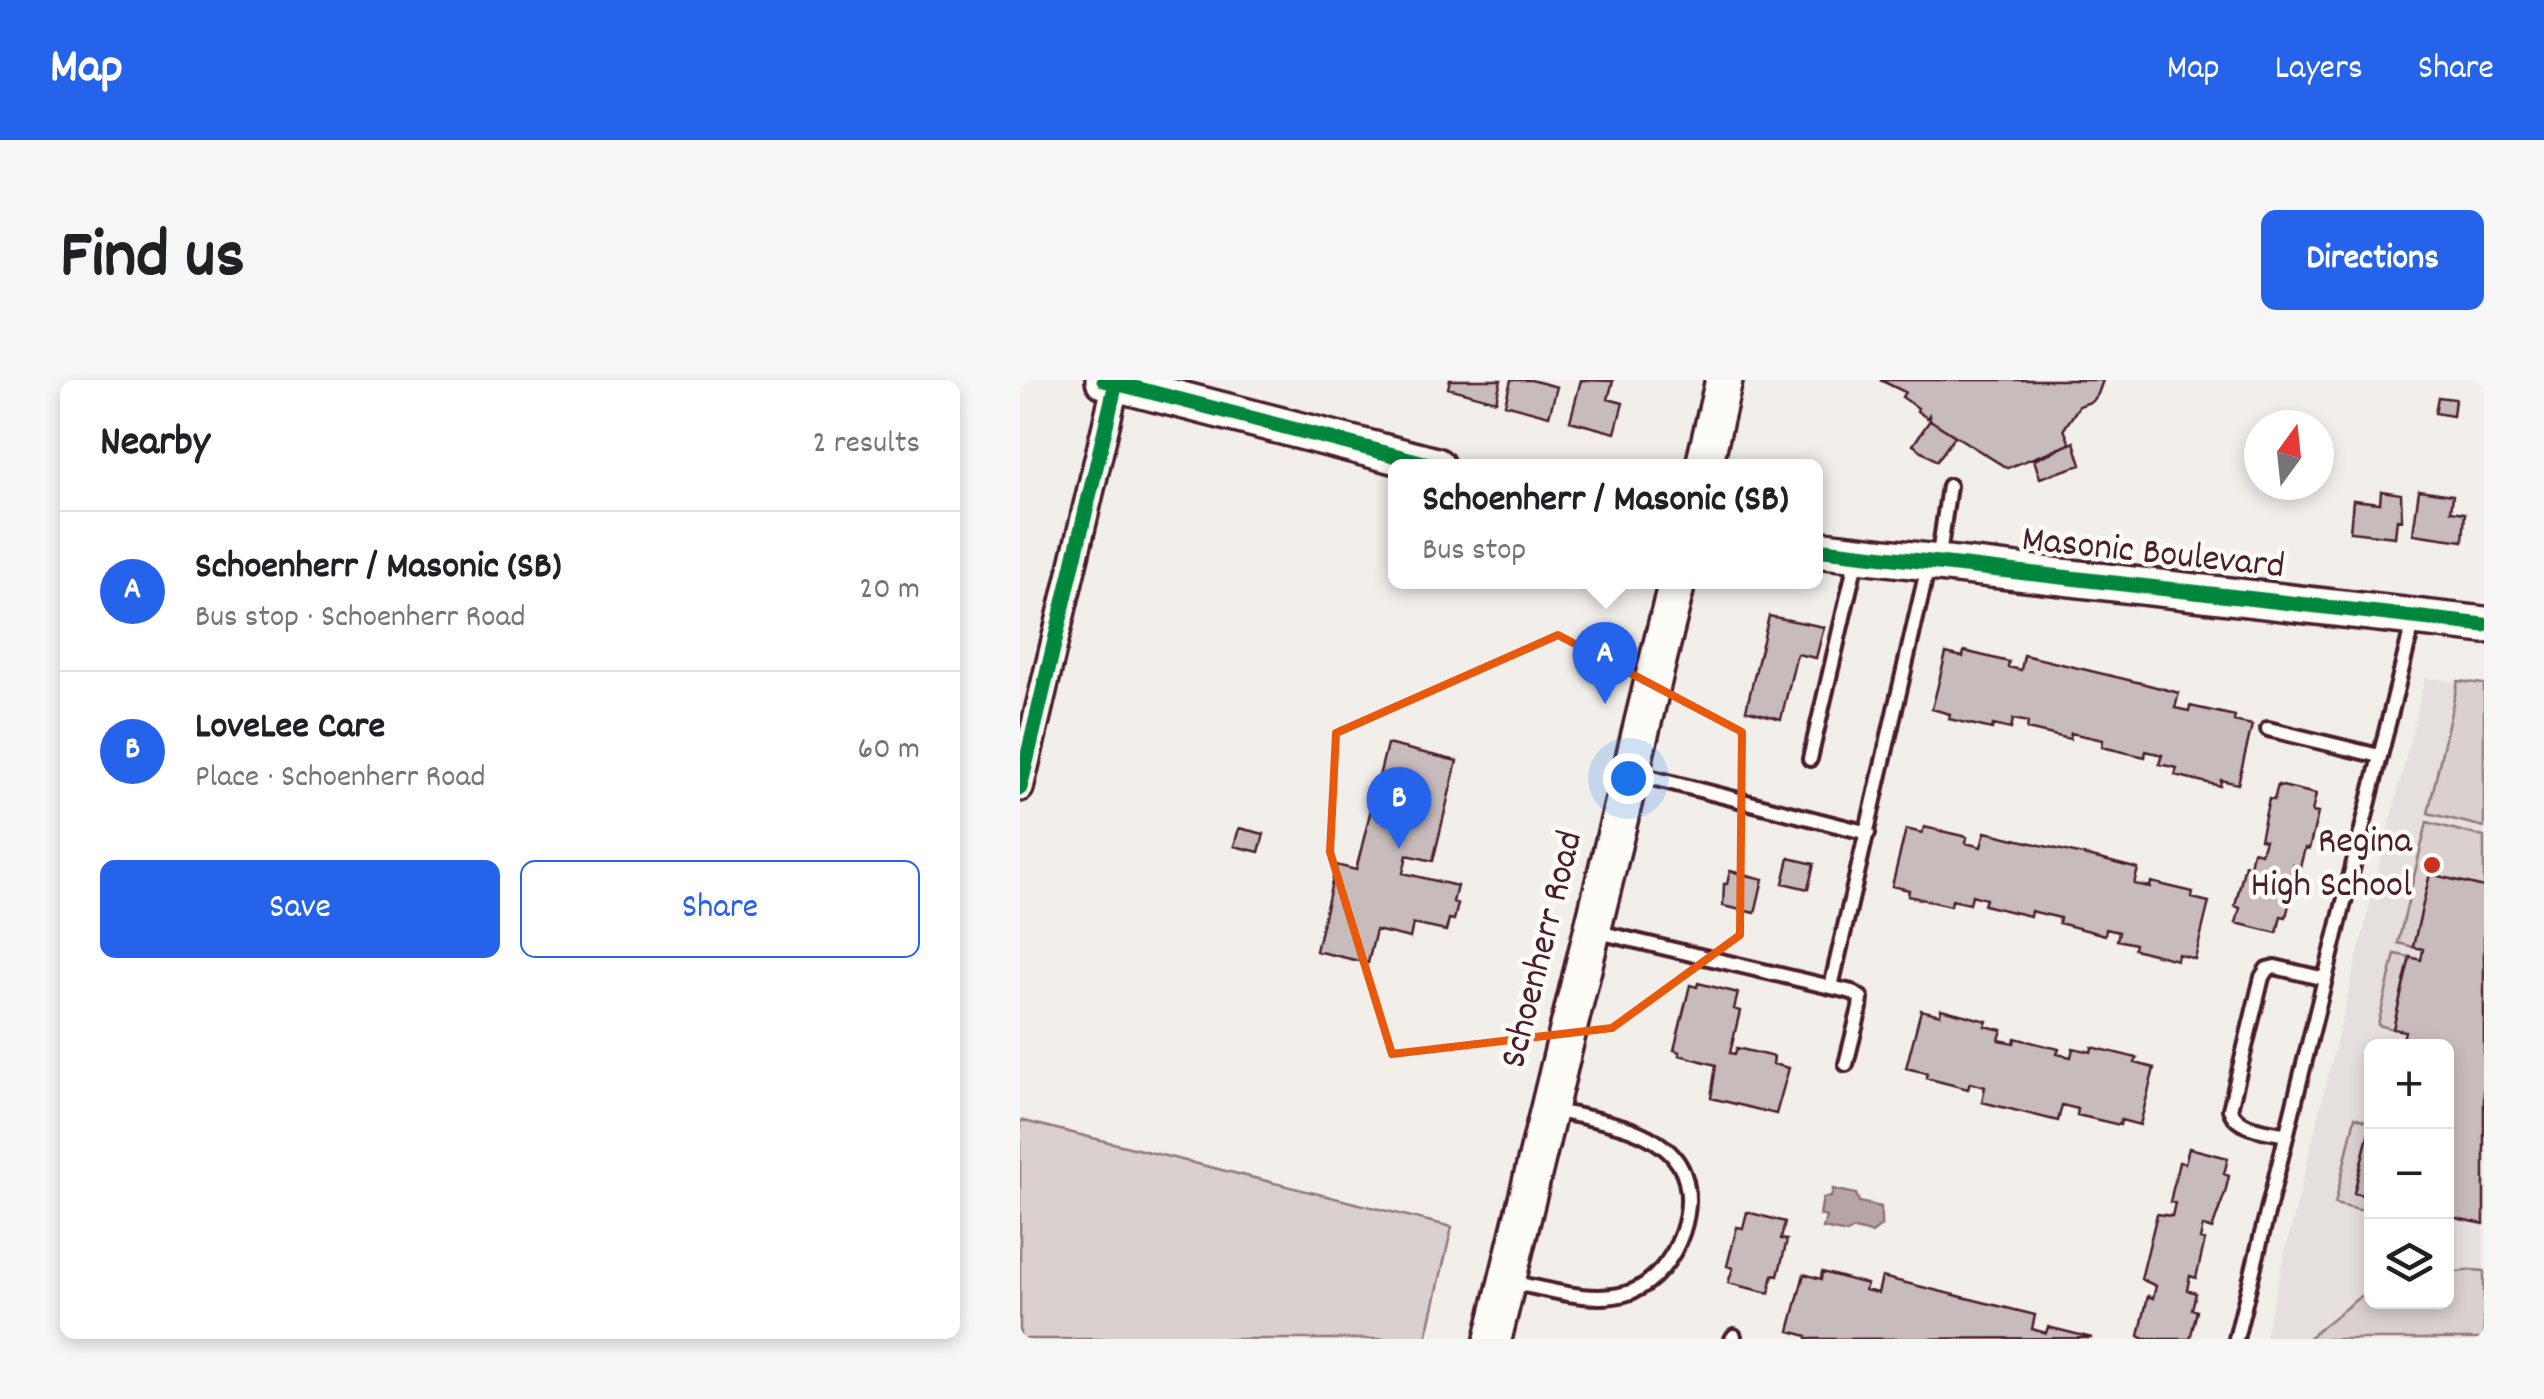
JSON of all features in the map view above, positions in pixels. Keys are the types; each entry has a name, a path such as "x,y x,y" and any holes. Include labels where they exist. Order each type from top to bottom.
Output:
{"street":[{"path":"1706,459 1724,380"},
{"path":"1020,788 1110,382 1409,459"},
{"name":"Masonic Boulevard","path":"1823,550 2484,626"},
{"name":"Schoenherr Road","path":"1493,1339 1674,589"}],"lane":[{"path":"1831,987 1949,486"},
{"path":"1810,759 1858,554"},
{"path":"2236,1339 2415,617"},
{"path":"2268,730 2379,756"},
{"path":"1631,772 1868,833"},
{"path":"1592,930 1852,992 1861,998 1846,1064"},
{"path":"2286,1135 2240,1124 2230,1109 2262,977 2275,967 2324,980"},
{"path":"1507,1281 1594,1297 1631,1292 1654,1276 1677,1250 1686,1223 1686,1185 1674,1157 1648,1138 1549,1109"}],"highlighted area":[{"path":"1558,635 1742,732 1740,935 1612,1028 1392,1054 1330,852 1336,733"}],"shaded area":[{"name":"Regina High School","path":"2425,678 2484,684 2484,1339 2264,1339"},
{"path":"2458,681 2484,684 2484,827 2428,813"},
{"path":"2427,822 2484,837 2484,887 2430,874 2413,947 2398,943"},
{"path":"2395,954 2410,957 2393,1029 2378,1025"},
{"path":"2355,1117 2364,1120 2364,1152 2354,1193 2364,1195 2364,1211 2335,1204"},
{"path":"1020,1120 1452,1227 1426,1339 1020,1339"},
{"path":"1833,1189 1856,1194 1859,1202 1881,1207 1881,1226 1872,1233 1823,1228 1823,1198 1831,1197"},
{"path":"2484,1271 2484,1339 2307,1339 2364,1294 2364,1309 2454,1309 2454,1272"}],"building":[{"path":"1450,380 1501,380 1496,401 1448,388"},
{"path":"1511,380 1531,380 1557,387 1549,416 1505,404"},
{"path":"1581,380 1613,381 1608,399 1623,403 1615,433 1570,421"},
{"path":"1880,380 2103,380 2093,401 2079,406 2064,429 2070,444 2007,468 1930,420 1929,415 1927,418 1902,397 1905,392"},
{"path":"2438,397 2455,399 2453,416 2435,413"},
{"path":"1930,420 1955,436 1937,461 1913,445"},
{"path":"2074,442 2081,465 2040,478 2034,460"},
{"path":"2419,490 2453,495 2451,511 2465,513 2463,541 2413,534"},
{"path":"2381,491 2401,494 2402,520 2397,519 2395,537 2350,532 2353,500 2380,503"},
{"path":"1769,616 1824,627 1816,658 1797,654 1781,719 1746,710"},
{"path":"1964,651 2009,662 2008,667 2021,670 2024,655 2141,683 2179,693 2175,708 2189,711 2190,706 2235,716 2234,721 2252,725 2238,784 2221,780 2220,786 2175,775 2177,768 2159,764 2162,755 2146,751 2145,757 2102,747 2103,740 2071,733 2070,739 2027,729 2028,722 2013,719 2011,729 1993,725 1992,729 1949,719 1950,714 1932,709 1946,653 1963,657"},
{"path":"1387,744 1457,761 1433,861 1407,855 1403,873 1457,886 1453,902 1458,904 1446,931 1413,924 1410,938 1376,930 1368,963 1316,951 1336,865 1356,870"},
{"path":"2278,785 2316,794 2312,812 2318,813 2309,849 2305,848 2300,867 2293,865 2290,879 2295,880 2286,917 2281,916 2277,933 2236,923 2240,908 2235,906 2245,865 2250,867 2253,851 2261,853 2265,840 2260,839 2269,799 2274,800"},
{"path":"1924,827 1967,837 1966,843 1981,847 1985,832 2100,859 2138,869 2134,884 2150,887 2151,882 2193,892 2192,898 2209,902 2195,959 2178,954 2177,960 2134,949 2135,944 2117,940 2119,932 2106,929 2105,935 2059,923 2060,918 2031,911 2030,916 1984,905 1986,899 1972,895 1970,904 1952,900 1951,906 1908,896 1909,890 1892,886 1906,829 1922,833"},
{"path":"1239,828 1264,834 1259,852 1234,846"},
{"path":"1789,858 1814,864 1808,889 1783,883"},
{"path":"1730,871 1763,879 1755,913 1723,906 1724,884"},
{"name":"Regina High School","path":"2430,874 2484,887 2484,1224 2454,1218 2454,1039 2403,1039 2405,1031 2393,1029 2410,957 2421,960 2423,949 2413,947"},
{"path":"1698,983 1738,993 1734,1009 1740,1011 1730,1053 1735,1054 1737,1048 1774,1057 1773,1064 1789,1068 1776,1114 1711,1098 1716,1065 1679,1055 1674,1050 1690,985 1697,987"},
{"path":"1941,1009 1987,1021 1985,1026 2002,1030 1999,1040 2014,1043 2015,1038 2059,1049 2057,1054 2071,1057 2073,1048 2091,1052 2092,1047 2137,1058 2135,1063 2154,1068 2140,1125 2121,1120 2120,1125 2077,1115 2078,1109 2062,1105 2058,1121 1982,1102 1985,1087 1970,1083 1968,1089 1926,1078 1927,1073 1906,1068 1921,1010 1940,1015"},
{"path":"2189,1148 2228,1158 2225,1193 2212,1229 2203,1226 2200,1239 2205,1240 2196,1278 2190,1276 2187,1290 2196,1293 2192,1309 2197,1311 2190,1339 2144,1339 2139,1336 2148,1296 2153,1298 2156,1286 2141,1279 2157,1214 2172,1216 2175,1203 2170,1202 2179,1162 2185,1163"},
{"path":"2364,1152 2364,1195 2354,1193"},
{"path":"1747,1212 1785,1222 1781,1239 1787,1240 1778,1276 1773,1275 1769,1293 1728,1283 1733,1268 1727,1266 1737,1227 1743,1228"},
{"path":"1822,1272 1867,1284 1865,1290 1878,1293 1882,1277 2035,1315 2032,1329 2046,1333 2048,1327 2092,1338 1807,1339 1789,1331 1804,1274 1821,1279"}],"cycle path":[{"path":"1104,380 1409,459"},
{"path":"1020,788 1116,383"},
{"path":"1823,550 2484,625"}],"place":[{"name":"Schoenherr / Masonic (SB)","path":"1605,704"},
{"name":"LoveLee Care","path":"1399,849"},
{"name":"Regina High School","path":"2432,865"}]}
